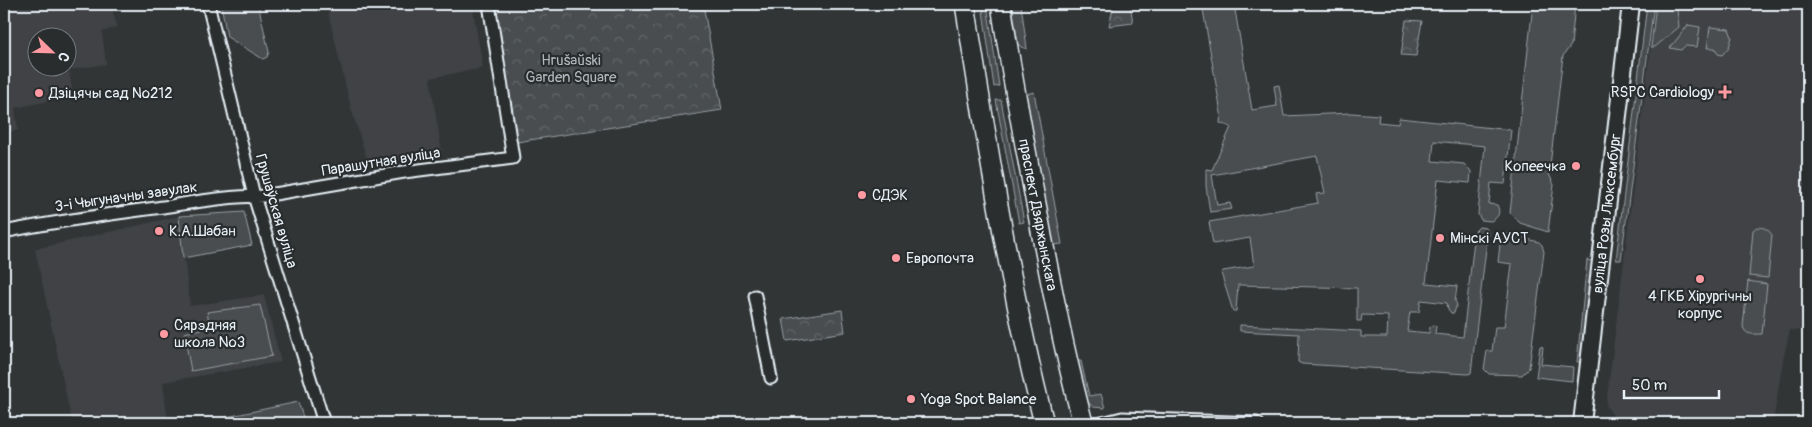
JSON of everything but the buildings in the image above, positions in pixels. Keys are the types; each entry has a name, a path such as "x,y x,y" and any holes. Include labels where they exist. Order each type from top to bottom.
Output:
{"main road":[{"path":"966,4 988,150 1013,286 1044,423"},
{"name":"праспект Дзяржынскага","path":"1001,4 1014,91 1053,295 1069,373 1083,423"}],"street":[{"name":"Грушаўская вуліца","path":"208,4 254,196 324,423"},
{"name":"Парашутная вуліца","path":"254,196 404,172 513,158 489,4"},
{"name":"вуліца Розы Люксембург","path":"1582,423 1631,4"},
{"name":"3-і Чыгуначны завулак","path":"4,232 95,216 254,196"},
{"path":"755,296 771,378"},
{"path":"1102,423 1122,418 1257,423"}],"shaded area":[{"path":"4,4 111,4 117,27 102,32 106,64 78,69 78,28 28,28 28,78 70,78 73,96 15,108 18,130 4,133"},
{"path":"326,4 472,4 483,68 430,78 442,153 369,166 351,108"},
{"path":"1656,4 1808,4 1808,331 1790,330 1773,423 1620,422 1606,405"},
{"name":"Сярэдняя школа №3","path":"179,216 190,306 264,295 281,362 163,382 168,423 72,423 35,249"}],"green space":[{"path":"221,4 258,4 269,52 267,57 263,59 227,37"},
{"name":"Hrušaŭski Garden Square","path":"496,4 703,4 722,110 517,142"},
{"path":"982,4 987,4 999,86 994,87"},
{"path":"1012,4 1021,4 1027,49 1018,44"},
{"path":"1114,4 1130,4 1133,23 1109,26"},
{"path":"1202,4 1234,4 1252,110 1277,106 1274,86 1279,85 1284,116 1351,113 1379,115 1378,122 1398,124 1399,118 1511,130 1505,184 1491,183 1489,204 1497,205 1499,213 1491,221 1481,220 1478,214 1485,146 1434,141 1432,161 1464,164 1471,171 1470,183 1438,180 1426,283 1457,286 1455,302 1457,304 1454,313 1451,313 1447,303 1421,300 1419,312 1410,312 1407,331 1429,333 1430,327 1434,325 1436,326 1435,334 1463,337 1475,231 1479,227 1486,228 1488,232 1471,373 1302,364 1298,362 1299,334 1240,331 1240,325 1361,331 1361,337 1387,337 1388,316 1362,315 1361,321 1357,321 1357,288 1238,285 1236,311 1233,311 1221,273 1223,271 1254,266 1250,238 1213,244 1209,222 1318,203 1316,194 1325,193 1317,156 1212,175 1217,205 1230,203 1232,209 1210,212 1206,186 1206,169 1212,170 1231,127 1220,123 1221,113"},
{"path":"1533,4 1575,4 1571,45 1563,56 1549,174 1554,185 1548,232 1520,223 1510,213"},
{"path":"1647,4 1654,4 1621,260 1616,260"},
{"path":"1656,4 1680,4 1677,10 1679,27 1655,47 1651,47"},
{"path":"1406,20 1422,21 1416,56 1401,55"},
{"path":"1688,25 1700,27 1697,47 1685,46 1681,50 1670,48"},
{"path":"1710,27 1729,29 1732,37 1729,47 1722,55 1718,54 1715,48 1707,48"},
{"path":"1034,92 1062,244 1053,245 1026,94"},
{"path":"996,100 1001,100 1024,222 1019,223"},
{"path":"244,212 252,245 183,258 179,216"},
{"path":"1757,227 1766,229 1772,235 1768,278 1749,276 1753,230"},
{"path":"1503,233 1539,242 1544,252 1529,368 1522,375 1489,374 1484,369 1487,351 1492,351 1495,327 1504,327 1512,264 1498,262 1501,235"},
{"path":"1587,260 1592,261 1581,362 1577,362"},
{"path":"1748,281 1767,284 1762,334 1748,333 1743,326"},
{"path":"260,305 272,356 191,371 184,333 210,327 207,312"},
{"path":"842,310 845,332 787,341 783,319"},
{"path":"1540,346 1543,347 1541,364 1573,367 1572,381 1536,377"},
{"path":"1078,361 1081,361 1089,396 1101,394 1105,408 1093,407 1088,402"},
{"path":"298,402 305,423 198,423"}],"place":[{"name":"RSPC Cardiology","path":"1725,92"},
{"name":"Дзіцячы сад №212","path":"39,93"},
{"name":"Копеечка","path":"1576,166"},
{"name":"СДЭК","path":"862,195"},
{"name":"К.А.Шабан","path":"159,231"},
{"name":"Мінскі АУСТ","path":"1440,238"},
{"name":"Европочта","path":"896,258"},
{"name":"4 ГКБ Хірургічны корпус","path":"1700,279"},
{"name":"Сярэдняя школа №3","path":"164,334"},
{"name":"Yoga Spot Balance","path":"911,399"}]}
